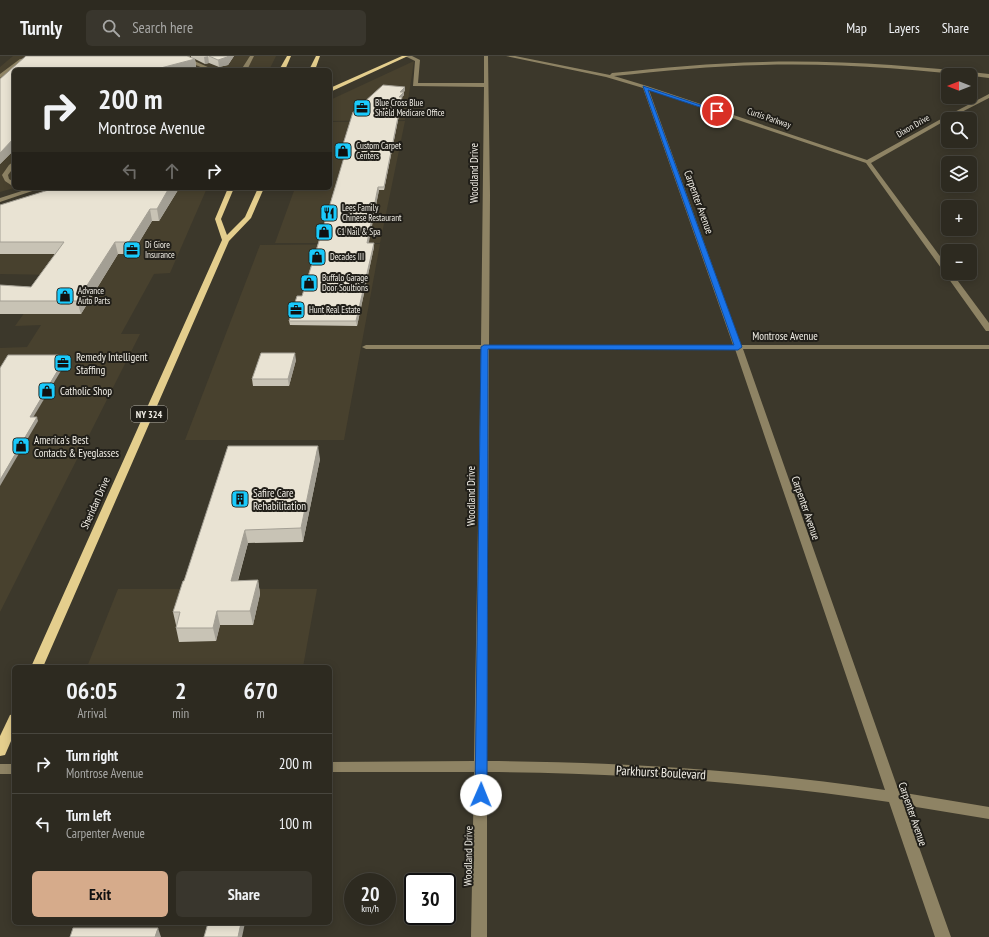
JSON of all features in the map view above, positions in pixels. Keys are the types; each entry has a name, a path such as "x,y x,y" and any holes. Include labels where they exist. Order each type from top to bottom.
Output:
{"main road":[{"path":"283,68 289,56"},
{"path":"313,68 318,56"},
{"path":"332,89 407,56"},
{"path":"226,240 218,219 230,190"},
{"name":"Sheridan Drive","path":"38,665 226,240 248,218 261,190"},
{"path":"0,751 12,724"}],"street":[{"path":"188,56 188,60 208,68"},
{"path":"245,68 252,56"},
{"path":"407,56 418,60 415,85 486,85"},
{"name":"Woodland Drive","path":"479,937 484,347 487,195 486,56"},
{"name":"Curtis Parkway","path":"508,56 607,76 645,87 868,162"},
{"path":"0,76 22,60 45,58"},
{"path":"607,76 691,67 784,63 848,64 897,67 989,76"},
{"name":"Carpenter Avenue","path":"645,87 738,347 943,937"},
{"name":"Dixon Drive","path":"868,162 989,96"},
{"path":"868,162 941,263"},
{"path":"5,178 7,172 12,166"},
{"path":"5,178 12,176"},
{"path":"5,178 6,181 12,184"},
{"path":"24,190 27,192"},
{"path":"0,200 32,190"},
{"path":"953,280 989,329"},
{"name":"Montrose Avenue","path":"366,347 989,347"},
{"name":"Parkhurst Boulevard","path":"332,768 481,767 626,769 699,774 828,787 989,813"},
{"path":"0,769 12,769"}],"shaded area":[{"path":"13,56 276,56 270,68 12,68 12,189 0,192 0,67"},
{"path":"414,61 405,120 332,121 332,99"},
{"path":"405,121 380,243 275,243 294,190 332,190 332,122"},
{"path":"63,190 206,190 170,273 154,274 121,334 140,334 0,612 0,348 27,347 41,325 15,326 50,277 61,275 0,274 0,210"},
{"path":"380,244 344,440 185,440 260,245"},
{"path":"118,589 317,589 303,665 88,665"}],"building":[{"path":"26,56 187,56 195,59 161,68 12,68"},
{"path":"209,56 228,56 218,60"},
{"path":"12,68 12,140 0,153 0,79"},
{"path":"383,85 405,87 400,92 404,92 399,97 402,97 384,187 378,187 367,243 374,243 356,321 289,321 297,296 302,296 320,238 345,154 340,154 353,112"},
{"path":"49,190 168,190 157,209 150,209 129,242 115,242 77,301 0,301 0,285 31,287 64,242 0,242 0,205"},
{"path":"261,353 295,353 288,379 252,379"},
{"path":"8,355 67,355 30,417 37,417 0,480 0,368"},
{"path":"228,446 318,446 301,528 245,530 231,581 258,580 250,611 217,611 213,628 176,628 180,612 173,612"},
{"path":"207,925 241,925 238,937 204,937"},
{"path":"73,928 158,928 155,937 70,937"}],"place":[{"name":"Blue Cross Blue Shield Medicare Office","path":"362,108"},
{"name":"Custom Carpet Centers","path":"343,151"},
{"name":"Lees Family Chinese Restaurant","path":"329,213"},
{"name":"C1 Nail & Spa","path":"324,232"},
{"name":"Di Giore Insurance","path":"132,250"},
{"name":"Decades III","path":"317,257"},
{"name":"Buffalo Garage Door Soultions","path":"309,283"},
{"name":"Advance Auto Parts","path":"65,296"},
{"name":"Hunt Real Estate","path":"296,310"},
{"name":"Remedy Intelligent Staffing","path":"63,363"},
{"name":"Catholic Shop","path":"47,391"},
{"name":"America's Best Contacts & Eyeglasses","path":"21,446"},
{"name":"Safire Care Rehabilitation","path":"240,499"}],"route":[{"path":"481,795 484,347 738,347 645,87 717,111"}]}
